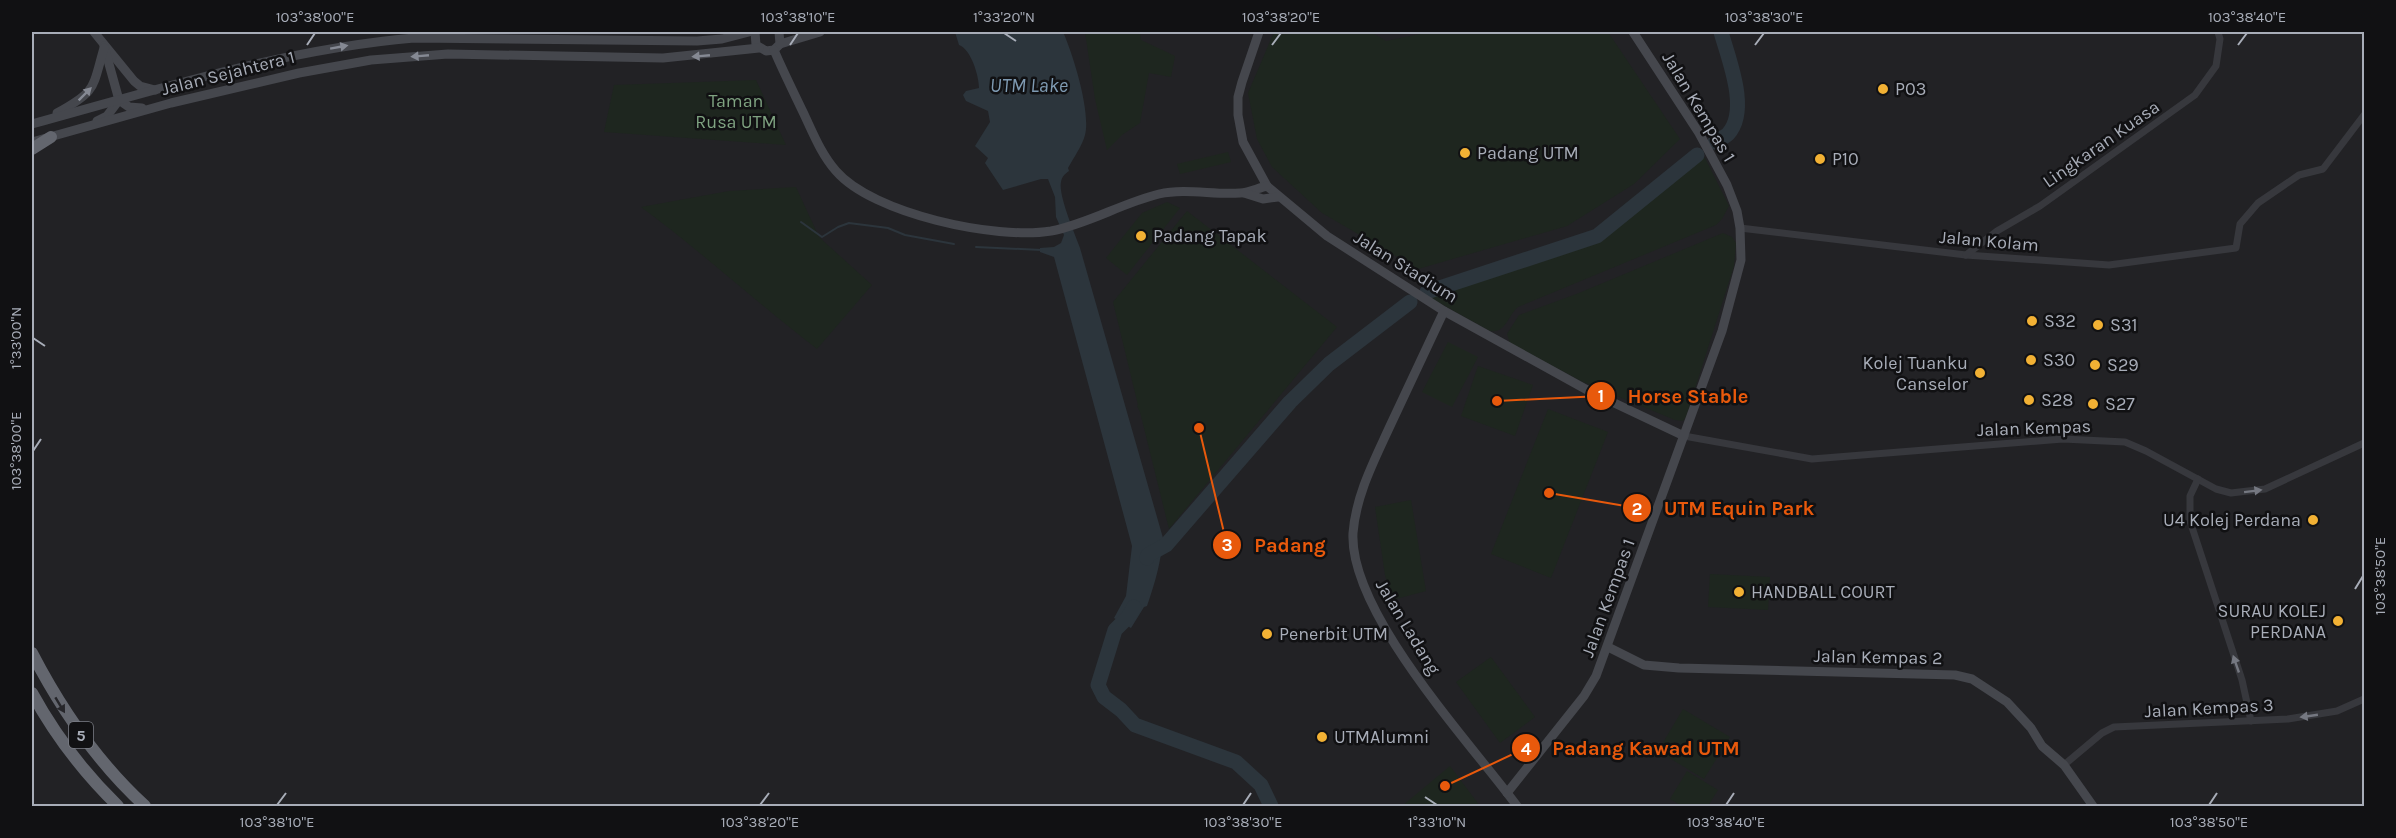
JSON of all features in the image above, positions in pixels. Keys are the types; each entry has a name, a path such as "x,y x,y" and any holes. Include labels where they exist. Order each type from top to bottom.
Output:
{"highway":[{"path":"32,149 51,137"},
{"name":"5","path":"32,653 67,716 106,767 145,807"},
{"name":"5","path":"32,693 52,728 74,758 118,807"}],"street":[{"path":"94,32 134,81 149,89 160,90"},
{"path":"32,124 285,57 336,47 414,38 697,41 722,39 749,32"},
{"path":"755,32 754,41 759,48"},
{"path":"780,32 777,47 823,155 843,179 857,189 933,219 970,228 1001,232 1048,231 1078,223 1157,195 1181,191 1244,193 1263,199 1278,197"},
{"path":"777,47 820,32"},
{"name":"Jalan Stadium","path":"1259,32 1238,97 1238,115 1243,142 1267,186 1278,197 1328,236 1444,311 1589,391 1684,436"},
{"name":"Jalan Kempas 1","path":"1507,793 1584,696 1596,676 1722,331 1741,260 1737,211 1727,185 1702,139 1633,32"},
{"name":"Lingkaran Kuasa","path":"1966,255 1997,231 2040,206 2195,95 2216,66 2220,39 2218,32"},
{"path":"448,54 450,38"},
{"path":"500,56 501,39"},
{"path":"104,46 119,100 136,109 171,103"},
{"path":"42,122 74,104 88,92 96,80 104,46"},
{"name":"Jalan Sejahtera 1","path":"32,142 171,103 320,69 371,60 448,54 663,58 705,56 759,48 766,51 777,47"},
{"path":"82,129 107,116 119,100"},
{"name":"Jalan Kolam","path":"1740,228 1966,255 2109,265 2236,248 2240,224 2258,203 2299,175 2323,169 2364,116"},
{"path":"1244,193 1267,186"},
{"name":"Jalan Ladang","path":"1444,311 1361,491 1353,534 1358,575 1370,604 1407,662 1517,807"},
{"name":"Jalan Kempas","path":"1684,436 1812,459 2063,439 2125,442 2216,489 2230,493 2265,489 2364,443"},
{"path":"2198,479 2190,496 2190,521 2242,680 2251,721"},
{"name":"Jalan Kempas 2","path":"1608,647 1644,665 1679,668 1944,674 1972,679 2007,702 2031,728 2042,746 2064,765 2093,807"},
{"name":"Jalan Kempas 3","path":"2064,765 2102,733 2114,727 2316,716 2337,711 2364,699"}],"shaded area":[{"path":"32,32 2364,32 2364,806 32,806"}],"green space":[{"path":"1085,32 1140,32 1141,40 1175,56 1171,77 1149,73 1140,123 1122,135 1107,150 1095,99"},
{"name":"Padang UTM","path":"1274,32 1371,32 1386,41 1429,32 1608,32 1680,139 1634,184 1567,226 1418,269 1322,213 1272,167 1257,139 1248,93"},
{"name":"Taman Rusa UTM","path":"756,80 786,145 604,132 614,85"},
{"path":"1228,152 1231,162 1180,174 1177,164"},
{"path":"1698,158 1705,158 1729,206 1716,225 1518,307 1500,330 1490,331 1427,296 1600,238"},
{"path":"796,187 819,237 872,285 817,349 641,207 729,191"},
{"name":"Padang Tapak","path":"1167,202 1180,208 1127,275 1106,258 1142,213"},
{"path":"1187,211 1337,327 1169,529 1113,302"},
{"path":"1723,233 1732,237 1736,243 1734,266 1683,421 1675,420 1583,382 1510,343 1507,334 1519,315 1579,293"},
{"path":"1448,342 1478,357 1452,407 1422,392"},
{"path":"1478,366 1533,385 1515,436 1461,416"},
{"path":"1548,409 1608,432 1551,578 1491,554"},
{"path":"1411,500 1426,591 1392,600 1385,575 1375,507"},
{"name":"HANDBALL COURT","path":"1710,574 1770,577 1768,610 1708,607"},
{"path":"1491,657 1535,717 1500,743 1456,682"},
{"path":"1683,709 1730,737 1704,779 1658,751"},
{"path":"1450,766 1480,806 1402,806"},
{"path":"1687,771 1718,790 1708,806 1682,806 1670,799"}],"water":[{"name":"UTM Lake","path":"955,32 1063,32 1072,54 1086,112 1086,125 1082,143 1068,168 1069,171 1061,180 1062,196 1080,248 1163,538 1161,556 1147,606 1144,607 1131,628 1114,618 1126,596 1132,546 1054,257 1040,252 1040,248 1054,247 1061,243 1064,235 1056,217 1055,197 1048,179 1003,190 985,163 988,158 975,146 990,122 988,111 966,101 963,95 966,91 979,88 979,83 971,57 959,45"}],"waterway":[{"path":"1715,142 1728,134 1737,112 1735,84 1721,32"},
{"path":"1427,292 1597,236 1697,155"},
{"path":"801,222 822,237 849,223 888,228 905,235 954,244"},
{"path":"976,247 1042,250"},
{"path":"1147,558 1148,555 1166,545 1290,402 1329,364 1410,302"},
{"path":"1134,607 1129,616 1115,630 1098,685 1104,697 1135,725 1236,762 1261,785 1271,806"}],"place":[{"name":"P03","path":"1883,89"},
{"name":"Padang UTM","path":"1465,153"},
{"name":"P10","path":"1820,159"},
{"name":"Padang Tapak","path":"1141,236"},
{"name":"S32","path":"2032,321"},
{"name":"S31","path":"2098,325"},
{"name":"S30","path":"2031,360"},
{"name":"S29","path":"2095,365"},
{"name":"Kolej Tuanku Canselor","path":"1980,373"},
{"name":"S28","path":"2029,400"},
{"name":"Horse Stable","path":"1497,401"},
{"name":"S27","path":"2093,404"},
{"name":"Padang","path":"1199,428"},
{"name":"UTM Equin Park","path":"1549,493"},
{"name":"U4 Kolej Perdana","path":"2313,520"},
{"name":"HANDBALL COURT","path":"1739,592"},
{"name":"SURAU KOLEJ PERDANA","path":"2338,621"},
{"name":"Penerbit UTM","path":"1267,634"},
{"name":"UTMAlumni","path":"1322,737"},
{"name":"Padang Kawad UTM","path":"1445,786"}]}
